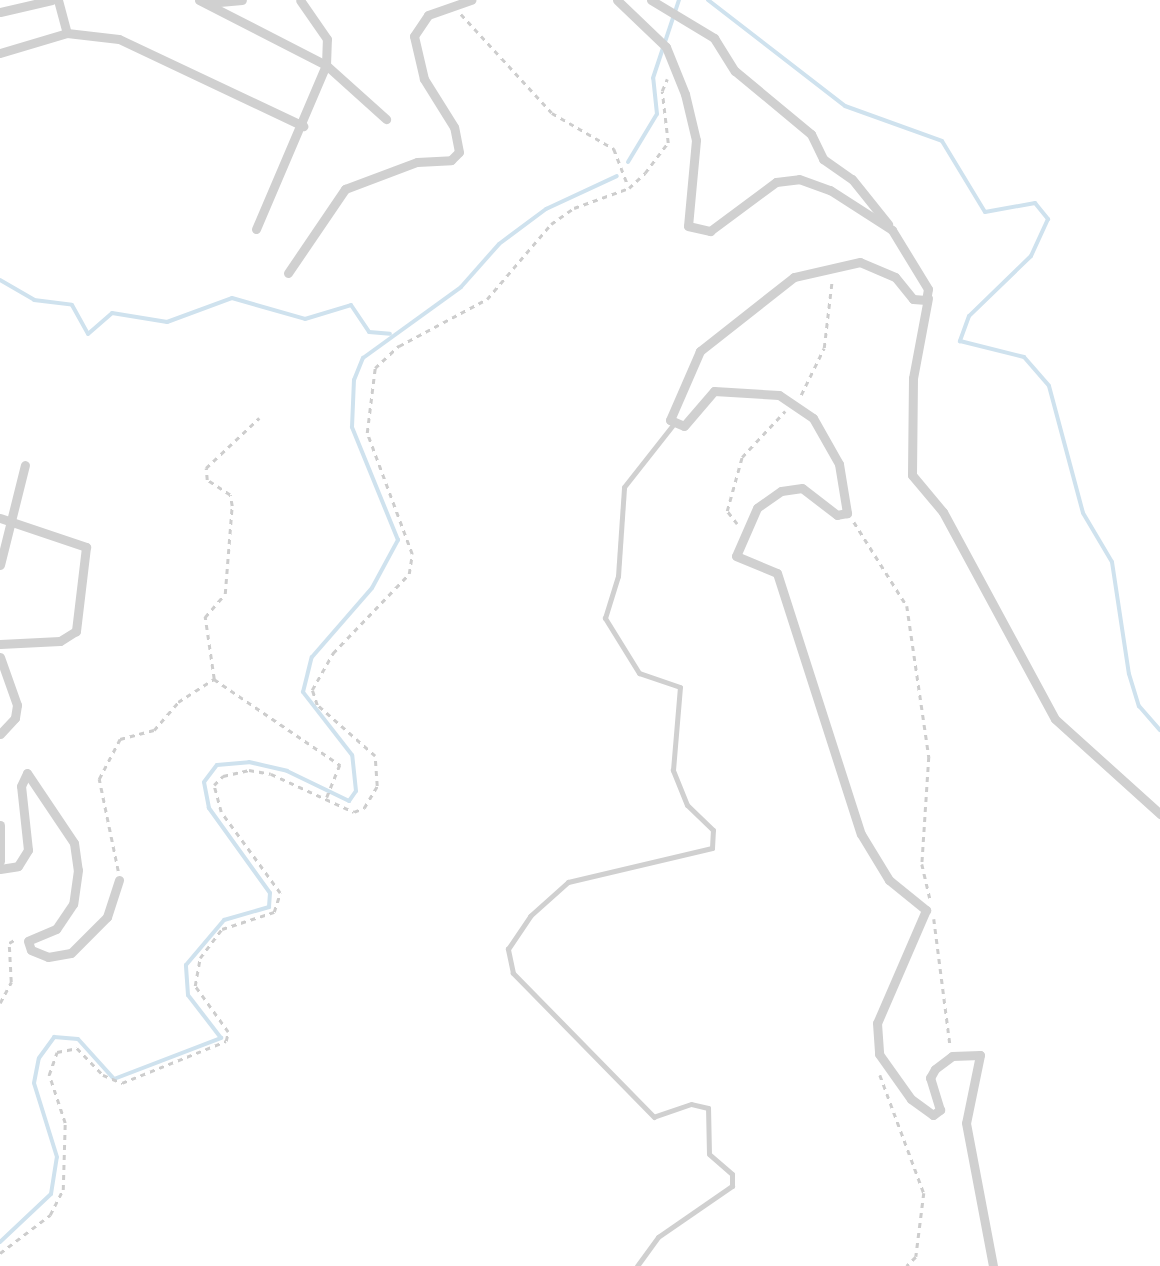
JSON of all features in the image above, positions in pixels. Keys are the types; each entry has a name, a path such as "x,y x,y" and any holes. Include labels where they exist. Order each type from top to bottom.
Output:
{"street":[{"path":"0,12 55,0 67,33"},
{"path":"202,1 242,0"},
{"path":"256,229 326,66 328,39 300,0"},
{"path":"288,273 344,189 417,162 451,160 459,152 454,126 424,79 414,36 428,15 458,9 472,0"},
{"path":"616,0 666,47 674,64 696,140 685,216 694,230 718,228 787,177 830,190 892,230"},
{"path":"651,0 714,38 736,71 812,134 823,160 852,179 892,230 928,298 913,378 912,476 943,512 1056,720 1160,814"},
{"path":"202,1 326,66 386,120"},
{"path":"0,53 67,33 119,39 303,126"},
{"path":"928,298 913,299 887,272 860,262 794,277 693,359 670,415 672,426 684,426 714,391 779,395 813,418 830,441 846,483 847,513 836,516 802,488 781,491 757,508 736,556 777,573 861,834 889,880 930,915 877,1023 879,1054 911,1099 933,1115 940,1110 930,1078 952,1056 975,1053 982,1061 968,1090 966,1123 993,1266"},
{"path":"0,565 25,465"},
{"path":"0,518 82,541 85,593 68,639 0,644"},
{"path":"0,657 17,705 16,718 0,734"},
{"path":"0,870 18,866 28,850 21,786 27,773 74,844 78,870 73,904 56,928 28,941 31,950 48,957 71,953 106,917 119,880"},
{"path":"0,824 0,861"}],"lane":[{"path":"637,1266 658,1237 732,1186 732,1174 709,1154 708,1108 691,1104 654,1116 513,973 508,950 530,916 568,882 712,848 713,830 687,805 674,770 680,687 639,673 605,618 618,576 624,487 672,426"}],"path":[{"path":"458,9 552,113 614,149 629,188"},
{"path":"0,1253 50,1215 63,1190 65,1123 49,1075 56,1052 77,1048 103,1075 122,1083 226,1042 228,1032 195,986 200,958 222,930 274,912 280,893 221,812 214,785 222,776 250,770 346,810 364,808 377,786 376,761 317,705 312,690 333,653 409,574 412,554 367,434 375,368 399,346 457,320 488,298 551,224 574,208 629,188 668,143 662,91 674,64"},
{"path":"260,418 206,468 207,480 230,495 232,506 225,594 205,617 214,678 340,765 326,799"},
{"path":"847,513 885,562 907,606 929,757 922,864 952,1056"},
{"path":"119,880 102,772 120,739 154,730 178,702 214,678"},
{"path":"0,1003 11,982 9,943 28,941"},
{"path":"879,1054 879,1075 924,1192 916,1257 908,1266"}],"waterway":[{"path":"628,162 657,114 653,78 679,0"},
{"path":"708,0 845,106 942,141 985,212 1035,203 1048,219 1031,256 969,316 960,341 1024,357 1049,386 1083,513 1112,562 1129,674 1139,706 1160,730"},
{"path":"0,1242 51,1194 57,1157 34,1083 39,1058 54,1037 78,1039 114,1079 221,1038 188,995 186,965 224,920 269,907 270,893 209,808 204,782 217,765 249,762 287,771 349,801 356,791 352,755 303,692 312,657 372,588 398,540 352,427 354,380 363,358 461,287 499,244 546,209 617,176"},
{"path":"0,280 34,300 72,305 88,334 112,313 167,322 232,298 305,319 351,305 369,332 390,334"}]}
